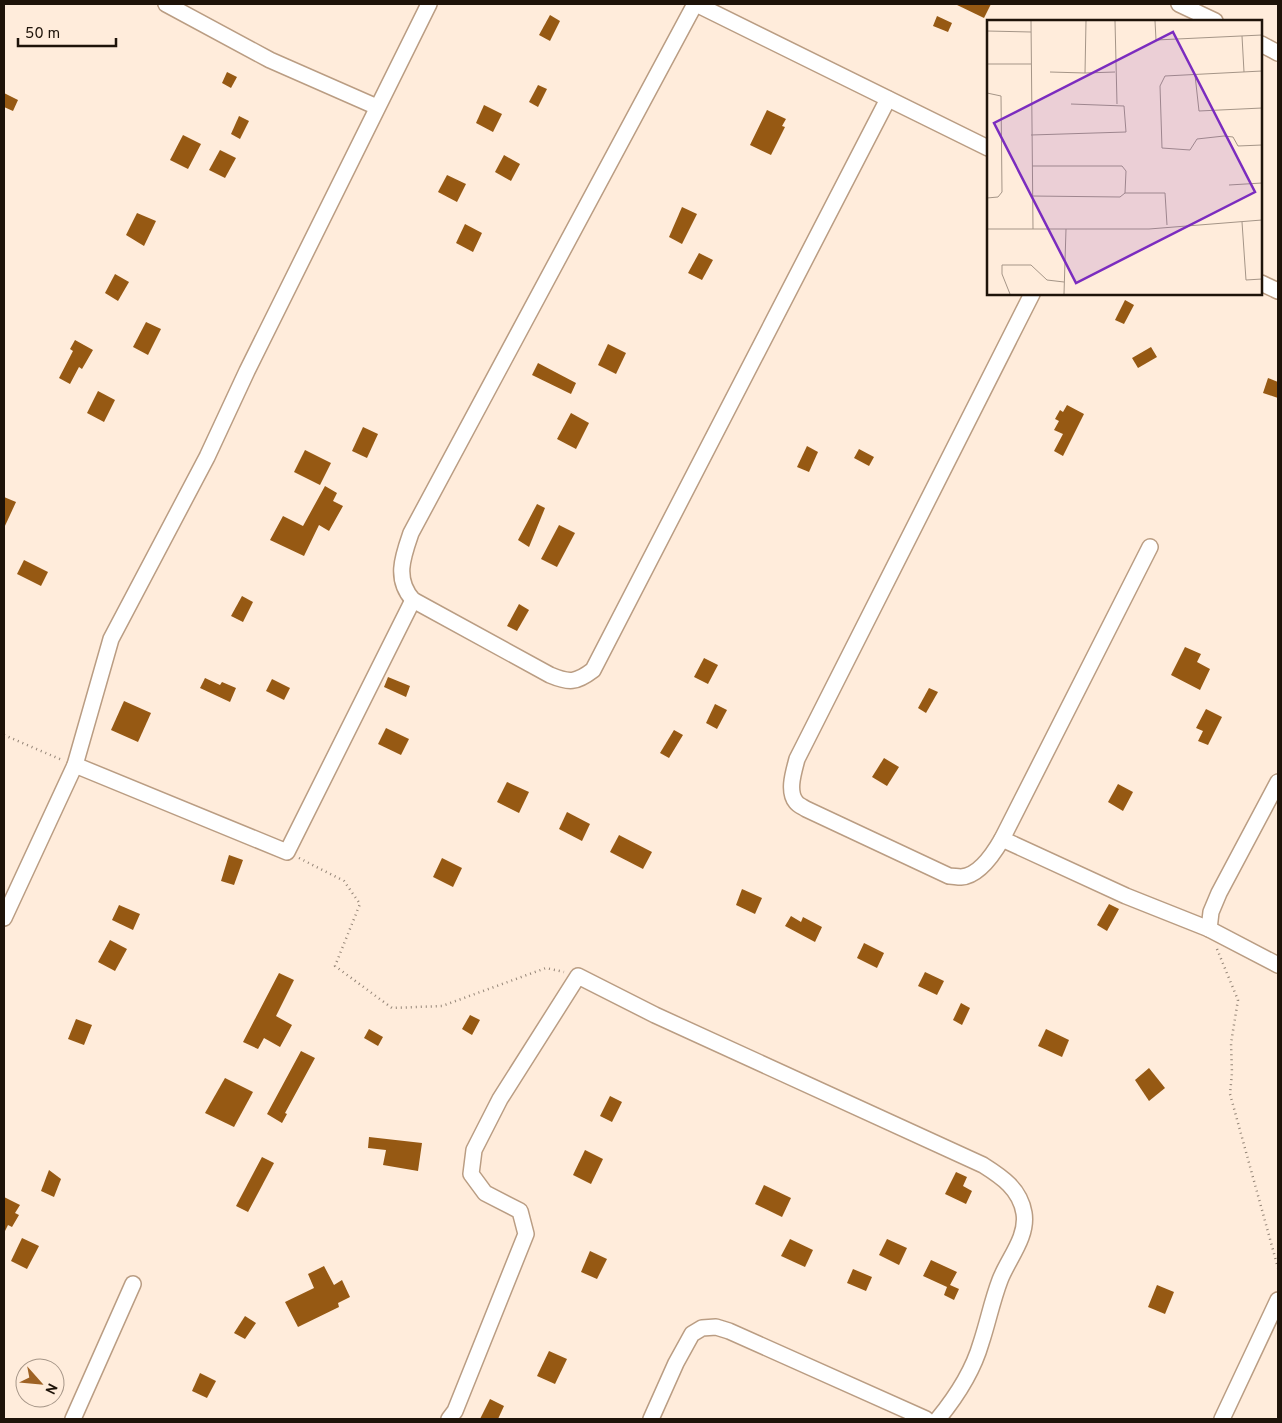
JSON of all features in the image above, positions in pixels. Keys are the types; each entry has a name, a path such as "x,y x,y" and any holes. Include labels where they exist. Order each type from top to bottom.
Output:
{"street":[{"path":"166,4 270,60 377,108"},
{"path":"4,918 75,765 111,639 207,457 247,371 429,4"},
{"path":"888,99 593,670 583,678 571,681 561,679 528,664 413,600 406,592 401,580 403,556 411,533 696,4 987,148"},
{"path":"1179,4 1213,20"},
{"path":"1262,45 1278,53"},
{"path":"1262,283 1278,291"},
{"path":"1031,295 801,750 793,777 792,793 796,802 806,809 949,876 963,877 972,873 985,862 1002,839 1150,547"},
{"path":"75,765 287,852 413,600"},
{"path":"1209,929 1211,912 1219,893 1278,782"},
{"path":"1002,839 1126,896 1209,929 1278,965"},
{"path":"449,1419 455,1411 526,1234 520,1211 485,1193 471,1174 474,1150 500,1098 578,976 656,1015 983,1165 1008,1182 1016,1192 1024,1211 1025,1222 1023,1232 1000,1280 981,1346 966,1379 952,1402 938,1419"},
{"path":"73,1419 133,1284"},
{"path":"1222,1419 1278,1300"},
{"path":"651,1419 676,1363 692,1334 702,1328 716,1328 729,1331 926,1419"}],"path":[{"path":"4,735 75,765"},
{"path":"287,852 344,881 360,904 335,966 392,1008 442,1006 546,968 578,976"},
{"path":"1209,929 1238,1000 1231,1043 1232,1073 1230,1094 1278,1268"}],"building":[{"path":"955,4 991,4 984,18"},
{"path":"550,15 560,21 550,41 539,35"},
{"path":"937,16 952,23 948,32 933,26"},
{"path":"227,72 237,77 231,88 222,83"},
{"path":"538,85 547,89 538,107 529,102"},
{"path":"4,93 18,100 13,111 4,107"},
{"path":"484,105 502,114 493,132 476,123"},
{"path":"767,110 786,119 782,126 785,127 771,155 750,145"},
{"path":"239,116 249,121 240,139 231,134"},
{"path":"183,135 201,144 188,169 170,160"},
{"path":"220,150 236,158 225,178 209,170"},
{"path":"504,155 520,164 511,181 495,172"},
{"path":"447,175 466,184 457,202 438,192"},
{"path":"682,207 697,214 682,244 669,237"},
{"path":"137,213 156,221 144,246 126,235"},
{"path":"465,224 482,233 473,252 456,243"},
{"path":"699,253 713,260 702,280 688,273"},
{"path":"115,274 129,282 118,301 105,293"},
{"path":"1125,300 1134,305 1124,324 1115,320"},
{"path":"146,322 161,329 148,355 133,347"},
{"path":"75,340 93,350 82,369 79,367 70,384 59,378 73,351 70,349"},
{"path":"608,344 626,353 616,374 598,365"},
{"path":"1151,347 1157,357 1138,368 1132,358"},
{"path":"538,363 576,383 571,394 532,375"},
{"path":"1268,378 1278,382 1278,398 1263,393"},
{"path":"98,391 115,400 104,422 87,413"},
{"path":"1067,405 1084,414 1063,456 1054,451 1063,434 1054,430 1059,421 1055,419 1060,410 1063,412"},
{"path":"571,413 589,423 576,449 557,439"},
{"path":"363,427 378,434 367,458 352,451"},
{"path":"807,446 818,452 809,472 797,467"},
{"path":"859,449 874,457 869,466 854,458"},
{"path":"305,450 331,463 320,485 294,472"},
{"path":"325,486 337,493 333,501 343,506 329,531 319,525 304,556 270,540 283,516 303,526"},
{"path":"4,497 16,502 4,528"},
{"path":"537,504 545,508 529,547 518,540"},
{"path":"559,525 575,533 557,567 541,559"},
{"path":"24,560 48,572 41,586 17,574"},
{"path":"242,596 253,602 243,622 231,616"},
{"path":"519,604 529,610 517,631 507,626"},
{"path":"1185,647 1201,654 1197,662 1210,669 1200,690 1171,675"},
{"path":"704,658 718,665 708,684 694,677"},
{"path":"388,677 410,686 406,697 384,687"},
{"path":"205,678 220,685 222,682 236,688 230,702 200,688"},
{"path":"272,679 290,688 284,700 266,691"},
{"path":"929,688 938,692 926,713 918,708"},
{"path":"124,701 151,713 138,742 111,730"},
{"path":"715,704 727,710 717,729 706,723"},
{"path":"1206,709 1222,717 1208,745 1198,741 1203,731 1196,728"},
{"path":"386,728 409,739 401,755 378,744"},
{"path":"674,730 683,735 669,758 660,753"},
{"path":"884,758 899,767 887,786 872,777"},
{"path":"507,782 529,792 519,813 497,802"},
{"path":"1118,784 1133,792 1123,811 1108,802"},
{"path":"567,812 590,824 582,841 559,829"},
{"path":"619,835 652,852 643,869 610,852"},
{"path":"229,855 243,860 234,885 221,881"},
{"path":"442,858 462,868 453,887 433,877"},
{"path":"742,889 762,898 755,914 736,905"},
{"path":"1109,904 1119,909 1107,931 1097,925"},
{"path":"119,905 140,914 133,930 112,920"},
{"path":"791,916 801,922 803,917 822,927 815,942 785,926"},
{"path":"110,940 127,949 115,971 98,962"},
{"path":"864,943 884,953 877,968 857,958"},
{"path":"925,972 944,981 937,995 918,986"},
{"path":"279,973 294,980 276,1016 292,1025 280,1047 264,1038 258,1049 243,1042"},
{"path":"961,1003 970,1008 962,1025 953,1020"},
{"path":"470,1015 480,1020 472,1035 462,1029"},
{"path":"76,1019 92,1025 84,1045 68,1039"},
{"path":"369,1029 383,1037 378,1046 364,1038"},
{"path":"1046,1029 1069,1040 1062,1057 1038,1046"},
{"path":"301,1051 315,1058 285,1113 287,1114 282,1123 267,1114"},
{"path":"1149,1068 1165,1088 1149,1101 1135,1080"},
{"path":"225,1078 253,1092 234,1127 205,1113"},
{"path":"610,1096 622,1102 612,1122 600,1116"},
{"path":"369,1137 422,1143 418,1171 383,1165 386,1150 368,1148"},
{"path":"585,1150 603,1159 591,1184 573,1175"},
{"path":"262,1157 274,1163 248,1212 236,1206"},
{"path":"49,1170 61,1179 54,1197 41,1191"},
{"path":"956,1172 967,1177 963,1186 972,1191 966,1204 945,1194"},
{"path":"764,1185 791,1198 782,1217 755,1204"},
{"path":"4,1197 20,1205 15,1213 19,1215 12,1227 8,1225 4,1233"},
{"path":"22,1238 39,1246 27,1269 11,1261"},
{"path":"790,1239 813,1250 805,1267 781,1256"},
{"path":"887,1239 907,1248 899,1265 879,1255"},
{"path":"590,1251 607,1259 597,1279 581,1272"},
{"path":"931,1260 957,1272 950,1285 959,1289 954,1300 944,1295 947,1287 923,1276"},
{"path":"324,1266 334,1285 342,1280 350,1297 338,1303 339,1307 298,1327 285,1302 314,1288 308,1274"},
{"path":"853,1269 872,1277 866,1291 847,1283"},
{"path":"1157,1285 1174,1292 1165,1314 1148,1307"},
{"path":"245,1316 256,1323 245,1339 234,1333"},
{"path":"549,1351 567,1359 555,1384 537,1376"},
{"path":"200,1373 216,1381 207,1398 192,1391"},
{"path":"490,1399 504,1406 498,1419 480,1419"}]}
